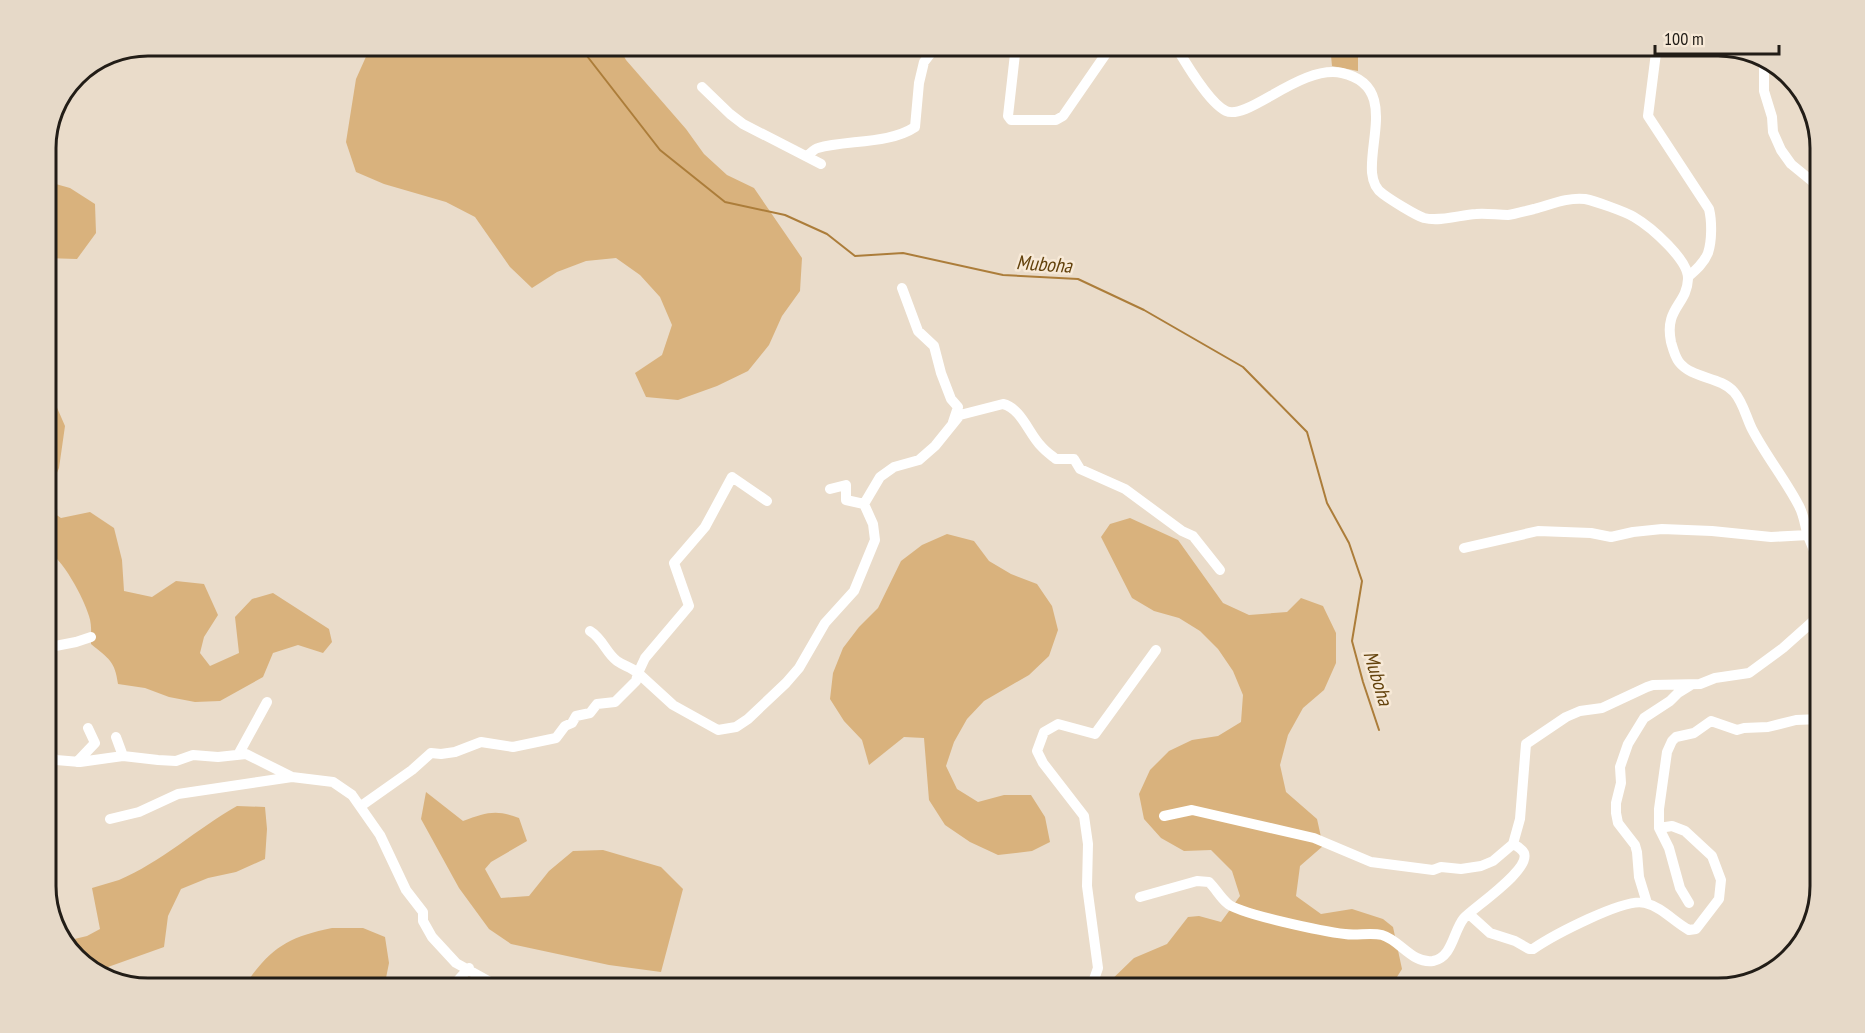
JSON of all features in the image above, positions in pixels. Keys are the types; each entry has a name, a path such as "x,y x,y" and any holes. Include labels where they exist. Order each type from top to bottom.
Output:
{"street":[{"path":"807,156 816,148 867,142 907,132 915,127 921,72 929,56"},
{"path":"1015,56 1008,116 1011,120 1056,120 1063,116 1104,56"},
{"path":"1182,56 1197,81 1223,110 1232,113 1239,112 1298,80 1325,71 1343,73 1363,82 1373,98 1376,109 1372,182 1380,193 1424,218 1479,213 1509,214 1566,200 1586,199 1634,218 1675,252 1686,267 1689,276 1687,291 1671,315 1669,333 1678,362 1688,370 1732,389 1738,397 1752,430 1801,508 1810,539"},
{"path":"1656,56 1648,116 1709,209 1711,217 1708,253 1701,265 1689,276"},
{"path":"1764,68 1764,91 1772,117 1773,132 1781,150 1791,164 1809,179"},
{"path":"702,87 743,124 821,164"},
{"path":"902,288 918,331 934,346 951,399 958,406 951,428"},
{"path":"864,504 880,477 894,466 919,460 951,428 960,415 1003,404 1009,405 1039,445 1056,459 1074,459 1080,469 1125,489 1182,531 1193,536 1220,570"},
{"path":"361,806 412,770 431,753 455,752 481,742 513,747 556,738 576,716 590,713 597,704 615,702 636,681 645,658 689,606 674,563 705,527 732,477 766,501"},
{"path":"830,489 846,485 846,500 864,504"},
{"path":"590,631 599,636 616,660 631,667 673,705 718,730 736,727 748,719 792,676 825,623 854,591 875,540 873,524 864,504"},
{"path":"1464,548 1538,531 1591,533 1611,537 1662,529 1712,531 1778,538 1808,535"},
{"path":"1164,816 1192,810 1314,838 1371,862 1432,870 1441,867 1461,869 1480,866 1493,861 1513,844 1520,819 1526,744 1557,722 1580,711 1602,708 1653,685 1700,684 1715,678 1749,673 1810,624"},
{"path":"56,646 91,637"},
{"path":"1094,978 1098,968 1087,886 1088,844 1084,816 1043,763 1037,751 1044,732 1058,724 1095,734 1156,650"},
{"path":"1647,903 1635,845 1618,823 1616,813 1621,783 1620,766 1628,744 1644,718 1691,685"},
{"path":"238,755 267,702"},
{"path":"1689,903 1680,888 1669,848 1659,828 1659,809 1667,752 1676,737 1694,733 1711,721 1737,730 1810,719"},
{"path":"77,762 95,742 88,728"},
{"path":"116,736 123,756"},
{"path":"56,760 77,762 123,756 176,760 193,755 218,757 246,754 292,777"},
{"path":"110,819 139,812 178,794 292,777 333,782 352,795 380,835 406,890 423,912 426,929 456,963 469,968 483,978"},
{"path":"1469,914 1490,933 1515,941 1529,949 1620,906 1637,901 1647,903 1689,930 1696,929 1719,899 1722,887 1713,856 1680,827 1659,828"},
{"path":"1140,897 1197,881 1209,882 1228,904 1247,912 1345,934 1379,934 1394,940 1414,956 1426,961 1436,960 1445,954 1460,925 1469,914 1507,882 1523,861 1525,855 1513,844"},
{"path":"460,978 469,968"}],"shaded area":[{"path":"366,56 624,56 686,129 704,154 727,175 754,188 802,258 800,291 782,316 769,345 748,371 717,386 678,400 646,397 635,373 662,355 672,325 660,297 640,275 616,258 586,261 557,272 532,288 510,267 475,217 446,202 384,184 356,172 346,142 356,79"},
{"path":"1331,56 1358,56 1358,71 1332,66"},
{"path":"56,184 70,188 95,204 96,233 77,259 56,258"},
{"path":"56,405 65,426 56,475"},
{"path":"90,512 114,528 122,560 124,591 152,597 176,581 204,584 218,615 204,637 200,653 210,666 239,653 235,617 252,599 273,593 329,629 332,642 323,653 298,645 273,653 263,677 220,701 195,702 169,697 145,688 118,684 110,661 91,644 90,619 77,589 56,558 56,515 61,518"},
{"path":"1130,518 1178,540 1223,603 1249,615 1287,612 1301,598 1323,606 1336,633 1336,663 1324,690 1303,708 1288,735 1280,765 1286,792 1317,819 1323,846 1300,866 1296,896 1321,914 1352,909 1383,919 1393,927 1402,969 1396,978 1113,978 1134,958 1167,944 1188,917 1199,916 1221,922 1240,896 1232,871 1211,850 1184,851 1161,838 1144,819 1139,794 1150,770 1169,751 1192,740 1218,736 1241,722 1243,695 1233,671 1218,649 1200,631 1179,618 1154,611 1132,598 1101,537 1110,524"},
{"path":"947,534 974,541 989,561 1011,574 1037,584 1052,606 1058,630 1049,656 1029,675 984,701 967,719 954,742 946,766 957,789 978,802 1004,795 1031,795 1045,817 1050,842 1032,851 998,855 970,842 945,825 929,800 924,738 904,737 869,765 862,740 844,721 830,699 833,673 843,648 878,608 901,561 922,545"},
{"path":"426,792 463,821 491,813 519,818 527,841 491,862 485,869 501,898 529,896 549,871 573,851 603,850 661,867 683,889 661,972 609,965 511,944 489,929 459,888 421,819"},
{"path":"237,806 265,807 267,829 265,859 236,872 208,878 181,889 168,916 164,947 106,968 87,955 73,939 87,936 100,929 92,888 134,873"},
{"path":"332,928 363,928 385,937 389,963 386,978 250,978 280,947"}],"waterway":[{"name":"Muboha","path":"587,56 660,150 725,202 785,215 827,234 855,256 903,253 1003,275 1078,279 1144,310 1243,367 1307,432 1327,503 1349,543 1362,581 1352,641 1379,730"}]}
